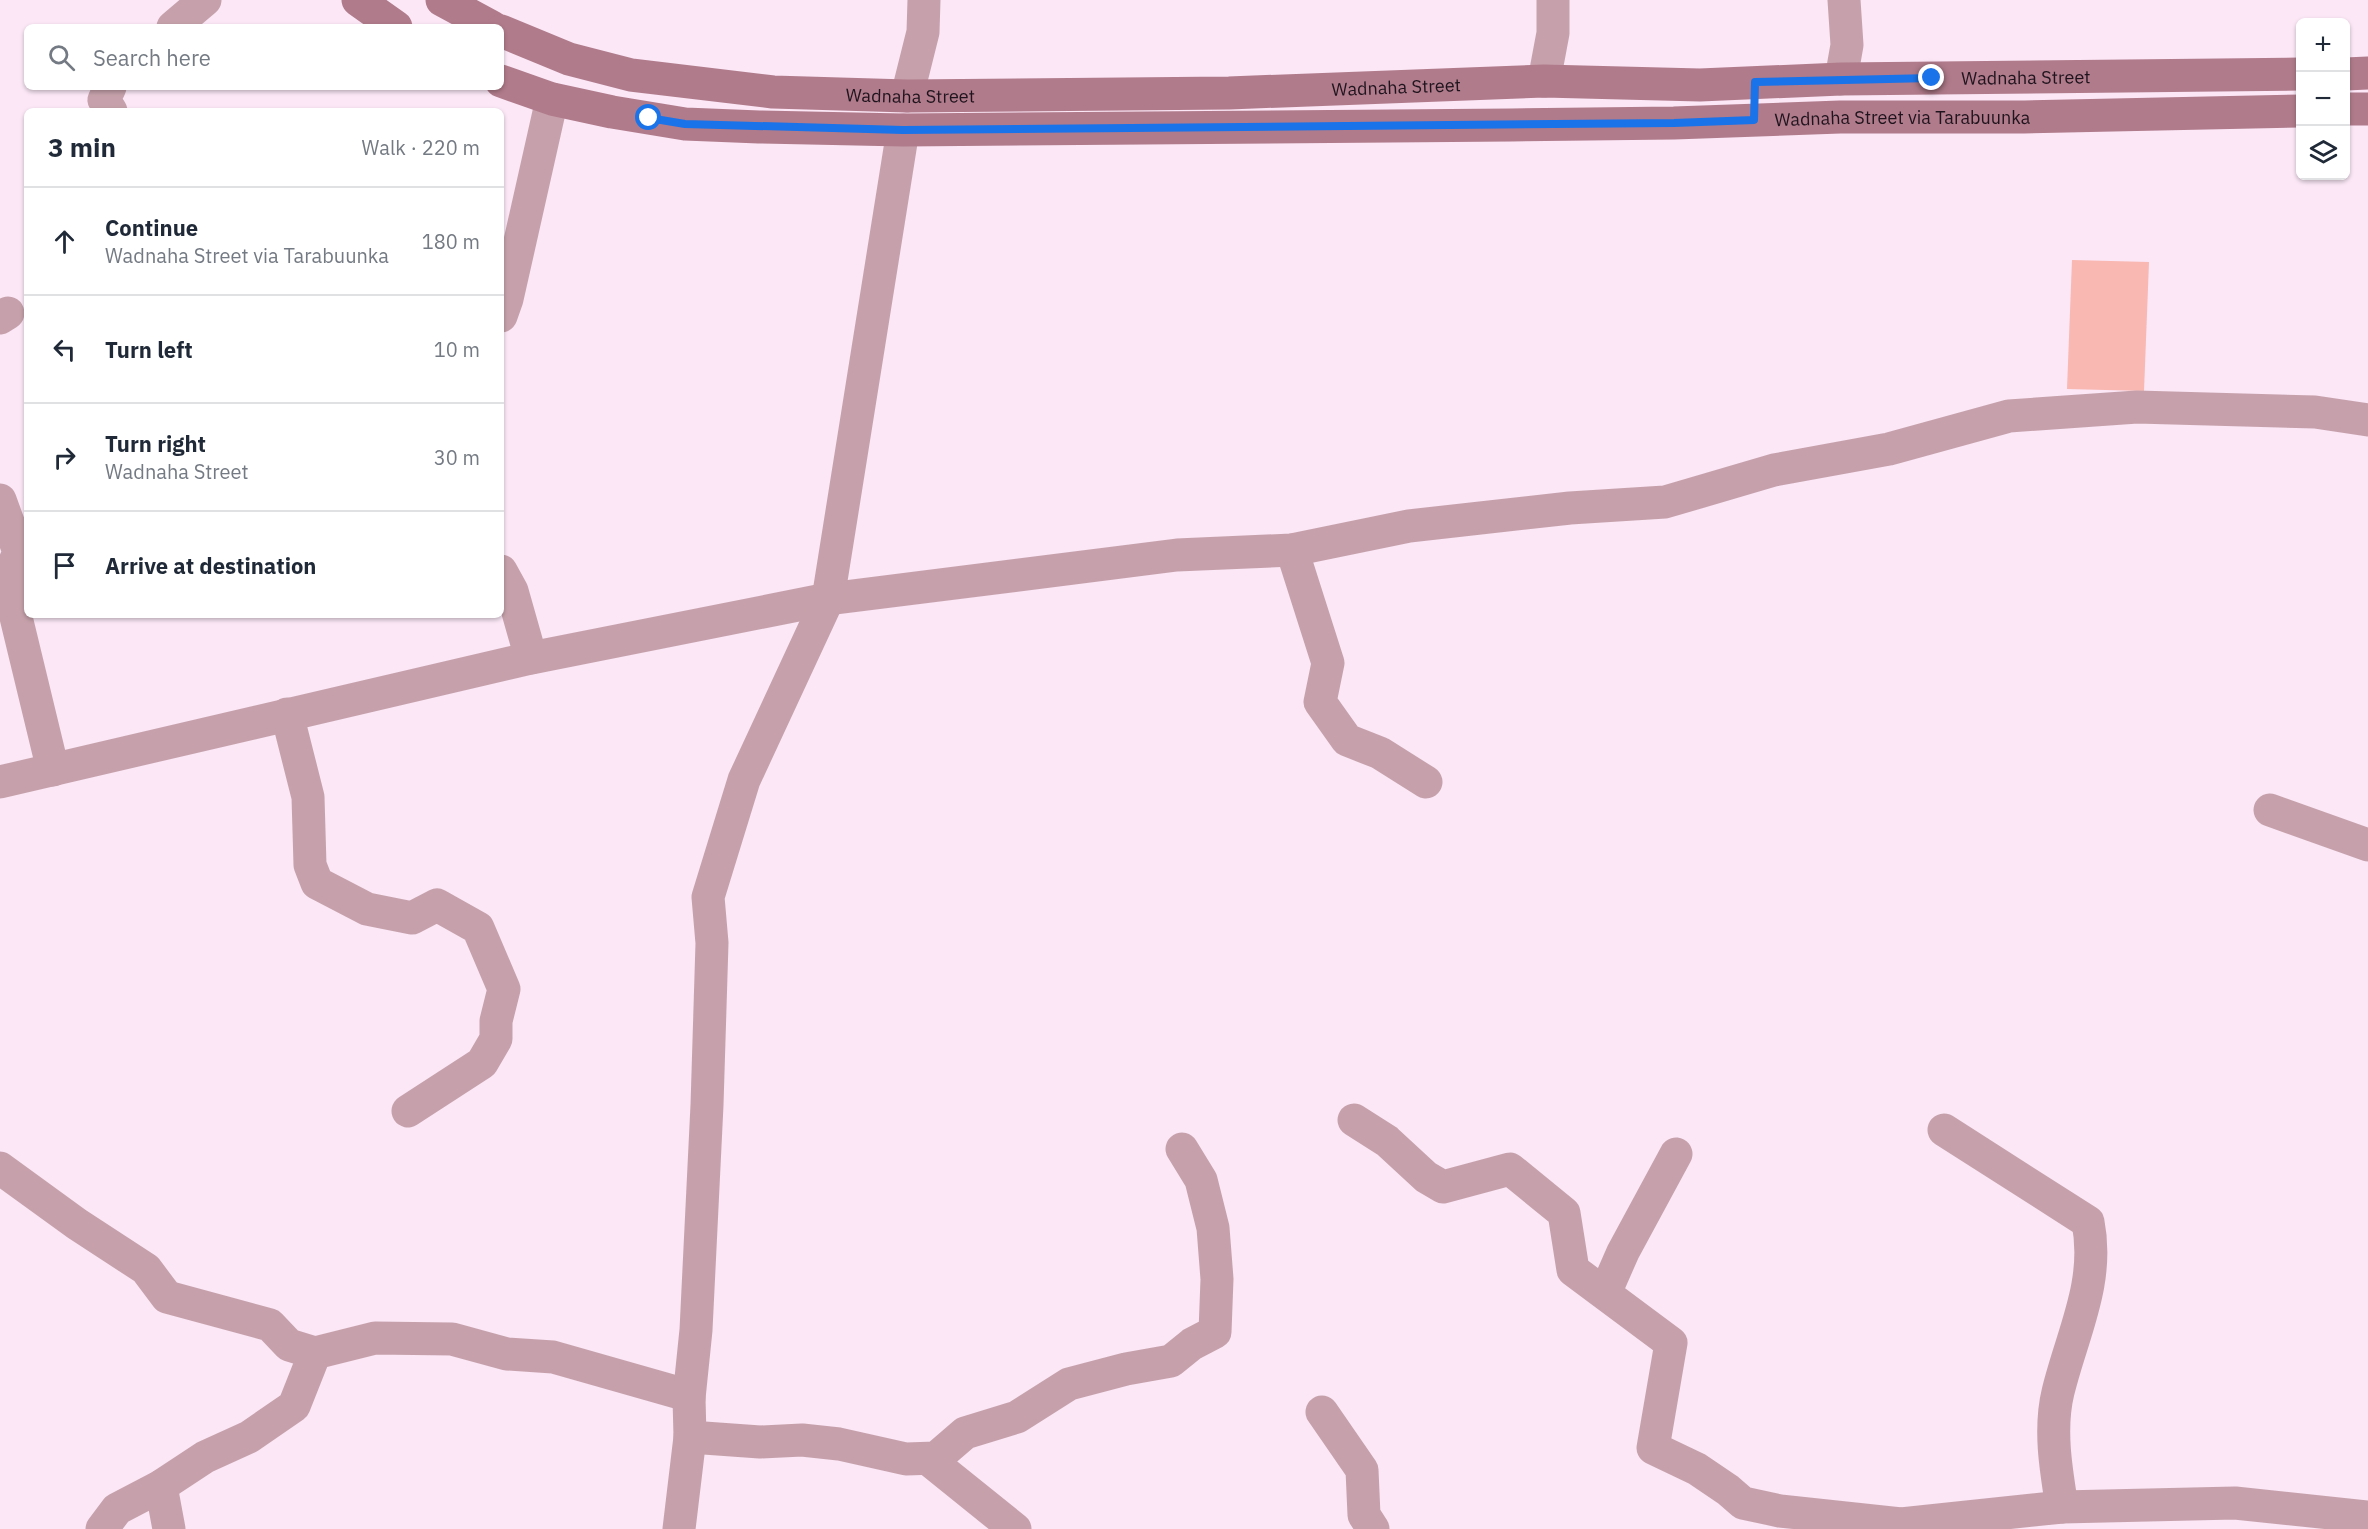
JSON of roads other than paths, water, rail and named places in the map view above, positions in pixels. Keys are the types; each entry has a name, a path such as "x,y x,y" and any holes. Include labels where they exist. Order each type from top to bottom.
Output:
{"main road":[{"path":"358,0 392,24"},
{"path":"442,0 486,24"},
{"name":"Wadnaha Street","path":"504,32 569,59 631,75 773,92 907,96 1229,93 1544,81 1700,85 1841,79 2296,74"},
{"path":"2350,74 2368,74"},
{"name":"Wadnaha Street via Tarabuunka","path":"504,82 552,99 685,124 903,130 1511,125 1840,117 2024,117 2296,111"},
{"path":"1754,120 1755,82"},
{"path":"2350,110 2368,109"}],"street":[{"path":"177,24 206,0"},
{"path":"907,96 923,32 924,0"},
{"path":"1544,81 1552,33 1553,0"},
{"path":"1841,79 1847,45 1844,0"},
{"path":"109,90 104,100 109,108"},
{"path":"504,308 552,99"},
{"path":"679,1529 690,1437 689,1398 696,1330 707,1105 712,943 708,897 744,780 828,599 903,130"},
{"path":"0,782 531,658 828,599 1178,555 1292,550 1409,526 1570,508 1665,502 1774,470 1889,449 2009,416 2136,407 2315,412 2368,420"},
{"path":"0,500 19,552 4,580 53,771"},
{"path":"1292,550 1328,663 1320,702 1347,740 1380,753 1426,782"},
{"path":"504,576 512,591 531,658"},
{"path":"287,714 308,797 310,865 317,883 367,909 412,918 437,905 478,928 504,989 496,1021 496,1039 482,1063 408,1111"},
{"path":"2270,810 2368,845"},
{"path":"1354,1120 1387,1140 1426,1177 1443,1187 1510,1169 1564,1213 1573,1270 1671,1343 1653,1448 1696,1469 1728,1490 1740,1516 1780,1511 1901,1524 2062,1507 2235,1503 2368,1517"},
{"path":"1944,1130 2088,1222 2092,1242 2092,1265 2058,1393 2054,1425 2056,1473 2062,1507"},
{"path":"690,1437 760,1442 802,1440 839,1444 906,1458 936,1458 965,1433 1017,1417 1069,1384 1126,1369 1171,1361 1192,1344 1215,1332 1217,1279 1213,1228 1202,1180 1182,1149"},
{"path":"1605,1293 1623,1252 1676,1154"},
{"path":"0,1168 77,1224 146,1269 167,1297 270,1325 289,1345 315,1353 375,1338 452,1339 507,1354 553,1357 683,1394 689,1398"},
{"path":"102,1529 117,1509 161,1486 205,1457 265,1427 294,1406 315,1353"},
{"path":"1322,1412 1362,1470 1364,1515 1373,1529"},
{"path":"928,1459 1015,1529"},
{"path":"161,1486 169,1529"}]}
